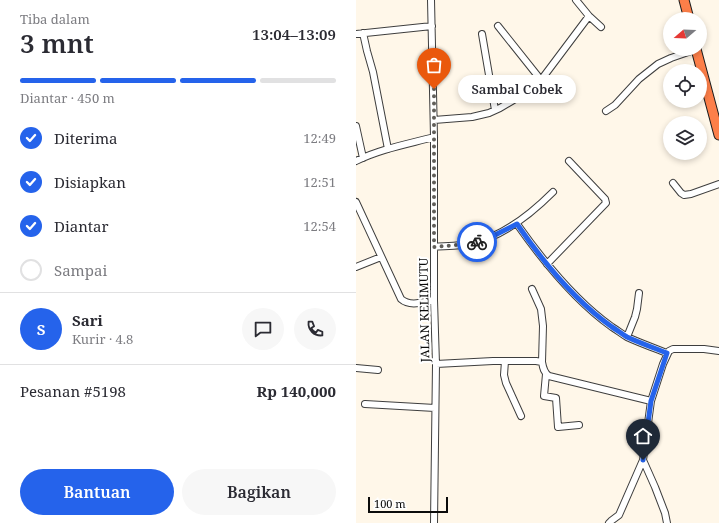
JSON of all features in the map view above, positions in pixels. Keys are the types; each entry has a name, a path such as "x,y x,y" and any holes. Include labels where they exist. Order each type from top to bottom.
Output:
{"highway":[{"path":"684,0 687,12"},
{"path":"698,56 719,135"}],"street":[{"name":"JALAN KELIMUTU","path":"431,0 434,120 434,300 436,364 434,523"},
{"path":"576,0 589,16 601,27"},
{"path":"434,120 472,117 489,113 522,95 541,80 589,16"},
{"path":"356,34 432,26"},
{"path":"498,26 541,80"},
{"path":"363,33 373,72 388,149"},
{"path":"482,34 495,110"},
{"path":"606,111 615,105 639,79 655,66 677,56"},
{"path":"356,126 363,158"},
{"path":"356,161 388,149 434,137"},
{"path":"547,264 606,203 605,199 568,161"},
{"path":"673,182 684,195 719,184"},
{"path":"434,247 473,243 491,237 517,224 553,192"},
{"path":"356,202 401,299 404,302 412,304 434,300"},
{"path":"517,224 547,264 591,310 627,337 667,353"},
{"path":"356,267 381,257"},
{"path":"532,289 541,309 543,326 542,362 546,374 544,396 556,398 558,427 579,425"},
{"path":"627,337 635,317 639,293"},
{"path":"609,523 619,515 643,460 651,401 667,353 673,349 704,349 719,351"},
{"path":"436,364 505,361 542,362"},
{"path":"505,361 504,375 506,383 521,416"},
{"path":"356,368 378,370"},
{"path":"546,374 586,386 651,401"},
{"path":"365,404 435,408"},
{"path":"643,460 665,513 667,523"}],"way so far":[{"path":"434,89 434,247 477,242"}],"place":[{"name":"Sambal Cobek","path":"434,89"}],"route":[{"path":"477,242 517,224 561,280 591,310 627,337 667,353 651,401 643,460"}]}
